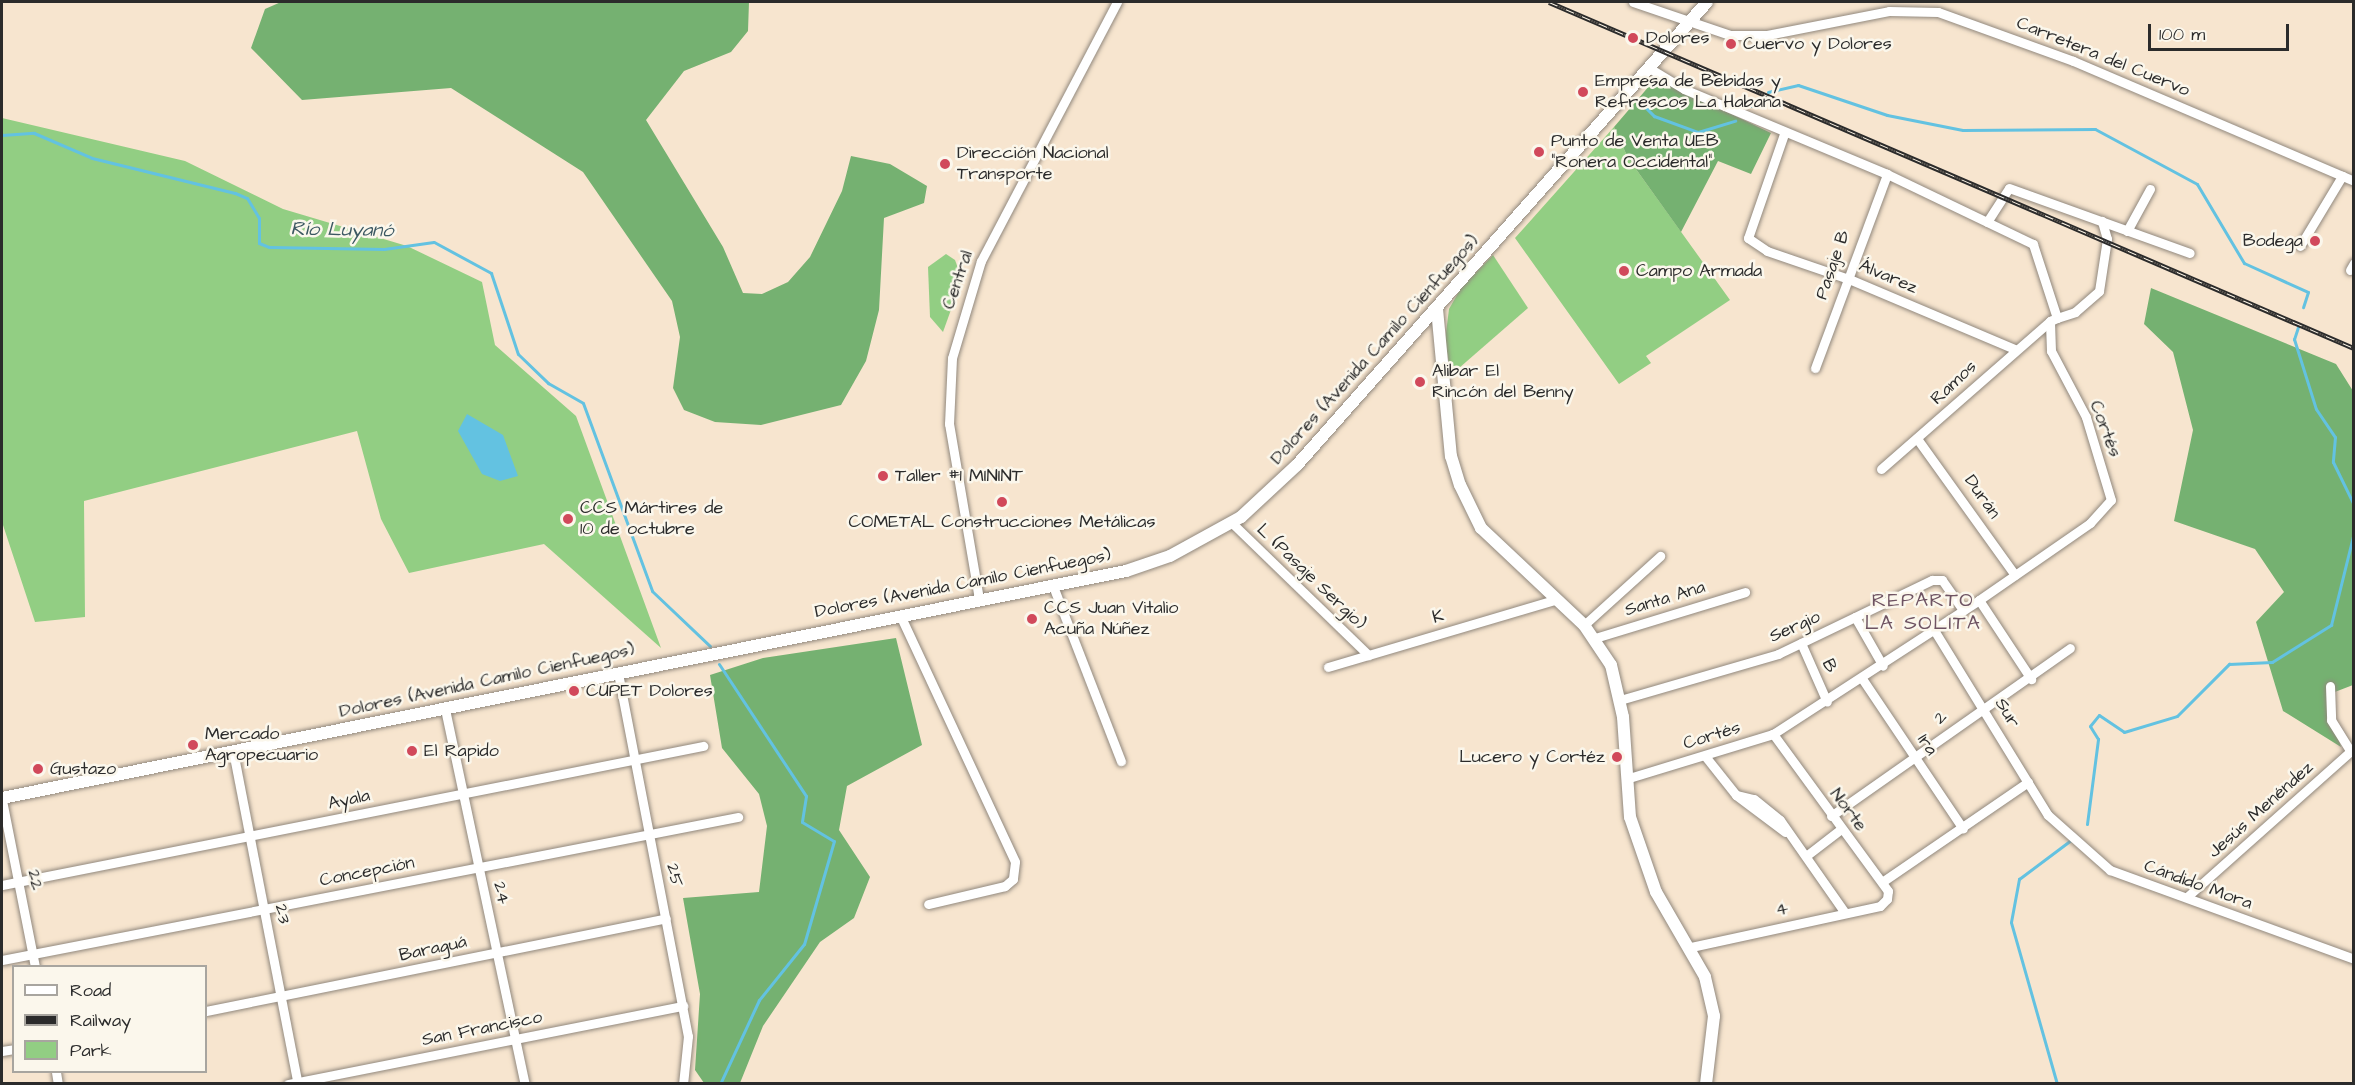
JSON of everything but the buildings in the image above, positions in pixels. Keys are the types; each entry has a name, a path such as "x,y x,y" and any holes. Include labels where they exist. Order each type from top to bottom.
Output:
{"main road":[{"name":"Dolores (Avenida Camilo Cienfuegos)","path":"2,799 900,615 1053,586 1170,556 1232,523 1297,465 1707,2"},
{"path":"1437,309 1451,456 1460,485 1481,528 1584,625 1595,638 1611,665 1620,700 1629,778 1630,817 1645,866 1691,947 1714,1016 1706,1083"}],"street":[{"name":"Central","path":"979,599 949,424 952,358 981,261 1117,2"},
{"name":"Carretera del Cuervo","path":"1632,2 1730,35 1767,35 1889,11 1938,12 2073,61 2354,181"},
{"name":"Cortés","path":"1629,778 1773,734 1863,680 1979,600 2090,523 2111,500 2086,417 2051,351 2053,320 2033,244 1887,174 1784,134 1648,68"},
{"name":"Álvarez","path":"1784,134 1748,238 1767,250 1849,279 2015,349"},
{"name":"Pasaje B","path":"1815,368 1887,174"},
{"path":"2300,246 2342,176"},
{"path":"1987,222 2009,188 2190,254"},
{"path":"2127,231 2150,189"},
{"name":"Ramos","path":"1881,469 1918,440 2015,349 2053,320 2075,312 2099,291 2107,239 2102,221"},
{"name":"Durán","path":"1918,440 2015,575"},
{"name":"L (Pasaje Sergio)","path":"1232,523 1368,655"},
{"path":"1584,625 1660,556"},
{"name":"Sergio","path":"1620,700 1801,643 1932,580 1942,580 1963,610"},
{"path":"1053,586 1121,761"},
{"name":"Santa Ana","path":"1595,638 1745,592"},
{"name":"K","path":"1328,668 1557,599"},
{"path":"1979,600 2031,679"},
{"path":"900,615 1015,862 1013,879 1005,886 928,904"},
{"path":"1855,617 1883,666"},
{"name":"Sur","path":"1934,630 1986,708 2048,815"},
{"name":"B","path":"1801,643 1827,702"},
{"name":"2","path":"1831,816 2031,679 2070,648"},
{"name":"25","path":"618,673 683,1006 688,1054 683,1083"},
{"name":"1ra","path":"1863,680 1963,829"},
{"path":"2330,686 2331,720 2351,748"},
{"name":"24","path":"445,709 525,1083"},
{"name":"Norte","path":"1773,734 1831,816 1882,882"},
{"name":"Ayala","path":"2,885 703,746"},
{"name":"Jesús Menéndez","path":"2188,896 2311,790 2351,748"},
{"name":"23","path":"233,751 298,1082"},
{"path":"1705,756 1736,795 1792,837 1845,913"},
{"path":"1882,882 1963,829 2028,782"},
{"name":"22","path":"2,799 35,965"},
{"name":"Cándido Mora","path":"2048,815 2110,870 2188,896 2354,958"},
{"name":"Concepción","path":"2,960 649,832 738,817"},
{"path":"1806,856 1841,829"},
{"name":"4","path":"1691,947 1880,906 1888,891 1882,882"},
{"name":"Baraguá","path":"207,1011 666,918"},
{"name":"San Francisco","path":"288,1083 683,1006"}],"green space":[{"path":"281,2 749,2 748,31 731,52 684,71 646,120 723,247 743,293 762,294 788,282 810,257 842,191 851,156 890,164 927,186 924,203 884,218 879,310 866,361 841,405 761,425 715,422 684,410 673,388 680,337 672,301 583,172 451,88 302,100 251,48 265,9"},
{"path":"1656,78 1771,133 1751,174 1718,161 1681,232 1628,158 1614,127"},
{"path":"2,118 185,161 283,209 407,246 482,282 495,345 576,416 661,648 544,544 409,573 381,519 357,431 84,501 85,617 35,622 2,522"},
{"name":"Campo Armada","path":"1614,127 1628,158 1730,300 1646,356 1651,363 1619,384 1515,238"},
{"path":"946,254 955,260 962,279 943,332 930,317 928,267"},
{"path":"1493,255 1528,308 1451,375 1445,341 1449,309 1461,288"},
{"path":"2151,288 2336,364 2353,391 2353,685 2327,695 2341,747 2283,711 2256,622 2284,592 2255,549 2174,521 2193,430 2173,352 2144,324"},
{"path":"896,638 922,745 847,786 839,830 870,877 854,918 820,942 763,1026 740,1083 704,1083 695,1070 700,994 683,898 759,892 767,826 759,794 722,748 710,675 763,658"}],"water":[{"path":"467,414 503,435 518,476 500,481 482,474 458,431"}],"waterway":[{"path":"1768,92 1798,85 1887,115 1963,130 2095,129 2197,184 2244,263 2308,292 2303,307"},
{"path":"1751,106 1757,100"},
{"path":"1640,102 1654,116 1698,132 1735,121"},
{"name":"Río Luyanó","path":"2,135 34,133 92,158 235,193 247,198 259,218 259,243 269,247 384,249 434,242 491,273 518,354 548,383 583,403 652,591 710,646"},
{"path":"2298,327 2294,339 2316,409 2335,437 2333,462 2354,505"},
{"path":"2087,824 2098,739 2090,726 2099,715 2124,732 2177,716 2229,664 2272,662 2331,625 2354,532"},
{"path":"719,664 806,796 802,822 834,841 804,944 759,1000 720,1084"},
{"path":"2057,1084 2011,922 2019,879 2071,840"}],"railway":[{"path":"1549,2 2354,348"}],"place":[{"name":"Dolores","path":"1633,38"},
{"name":"Cuervo y Dolores","path":"1731,44"},
{"name":"Empresa de Bebidas y Refrescos La Habana","path":"1583,92"},
{"name":"Punto de Venta UEB \"Ronera Occidental\"","path":"1539,152"},
{"name":"Dirección Nacional Transporte","path":"945,164"},
{"name":"Bodega","path":"2315,241"},
{"name":"Campo Armada","path":"1624,271"},
{"name":"Alibar El Rincón del Benny","path":"1420,382"},
{"name":"Taller #1 MININT","path":"883,476"},
{"name":"COMETAL Construcciones Metálicas","path":"1002,502"},
{"name":"CCS Mártires de 10 de octubre","path":"568,519"},
{"name":"CCS Juan Vitalio Acuña Núñez","path":"1032,619"},
{"name":"CUPET Dolores","path":"574,691"},
{"name":"Mercado Agropecuario","path":"193,745"},
{"name":"El Rapido","path":"412,751"},
{"name":"Lucero y Cortéz","path":"1617,757"},
{"name":"Gustazo","path":"38,769"}],"district":[{"name":"REPARTO LA SOLITA","path":"1923,612"}]}
